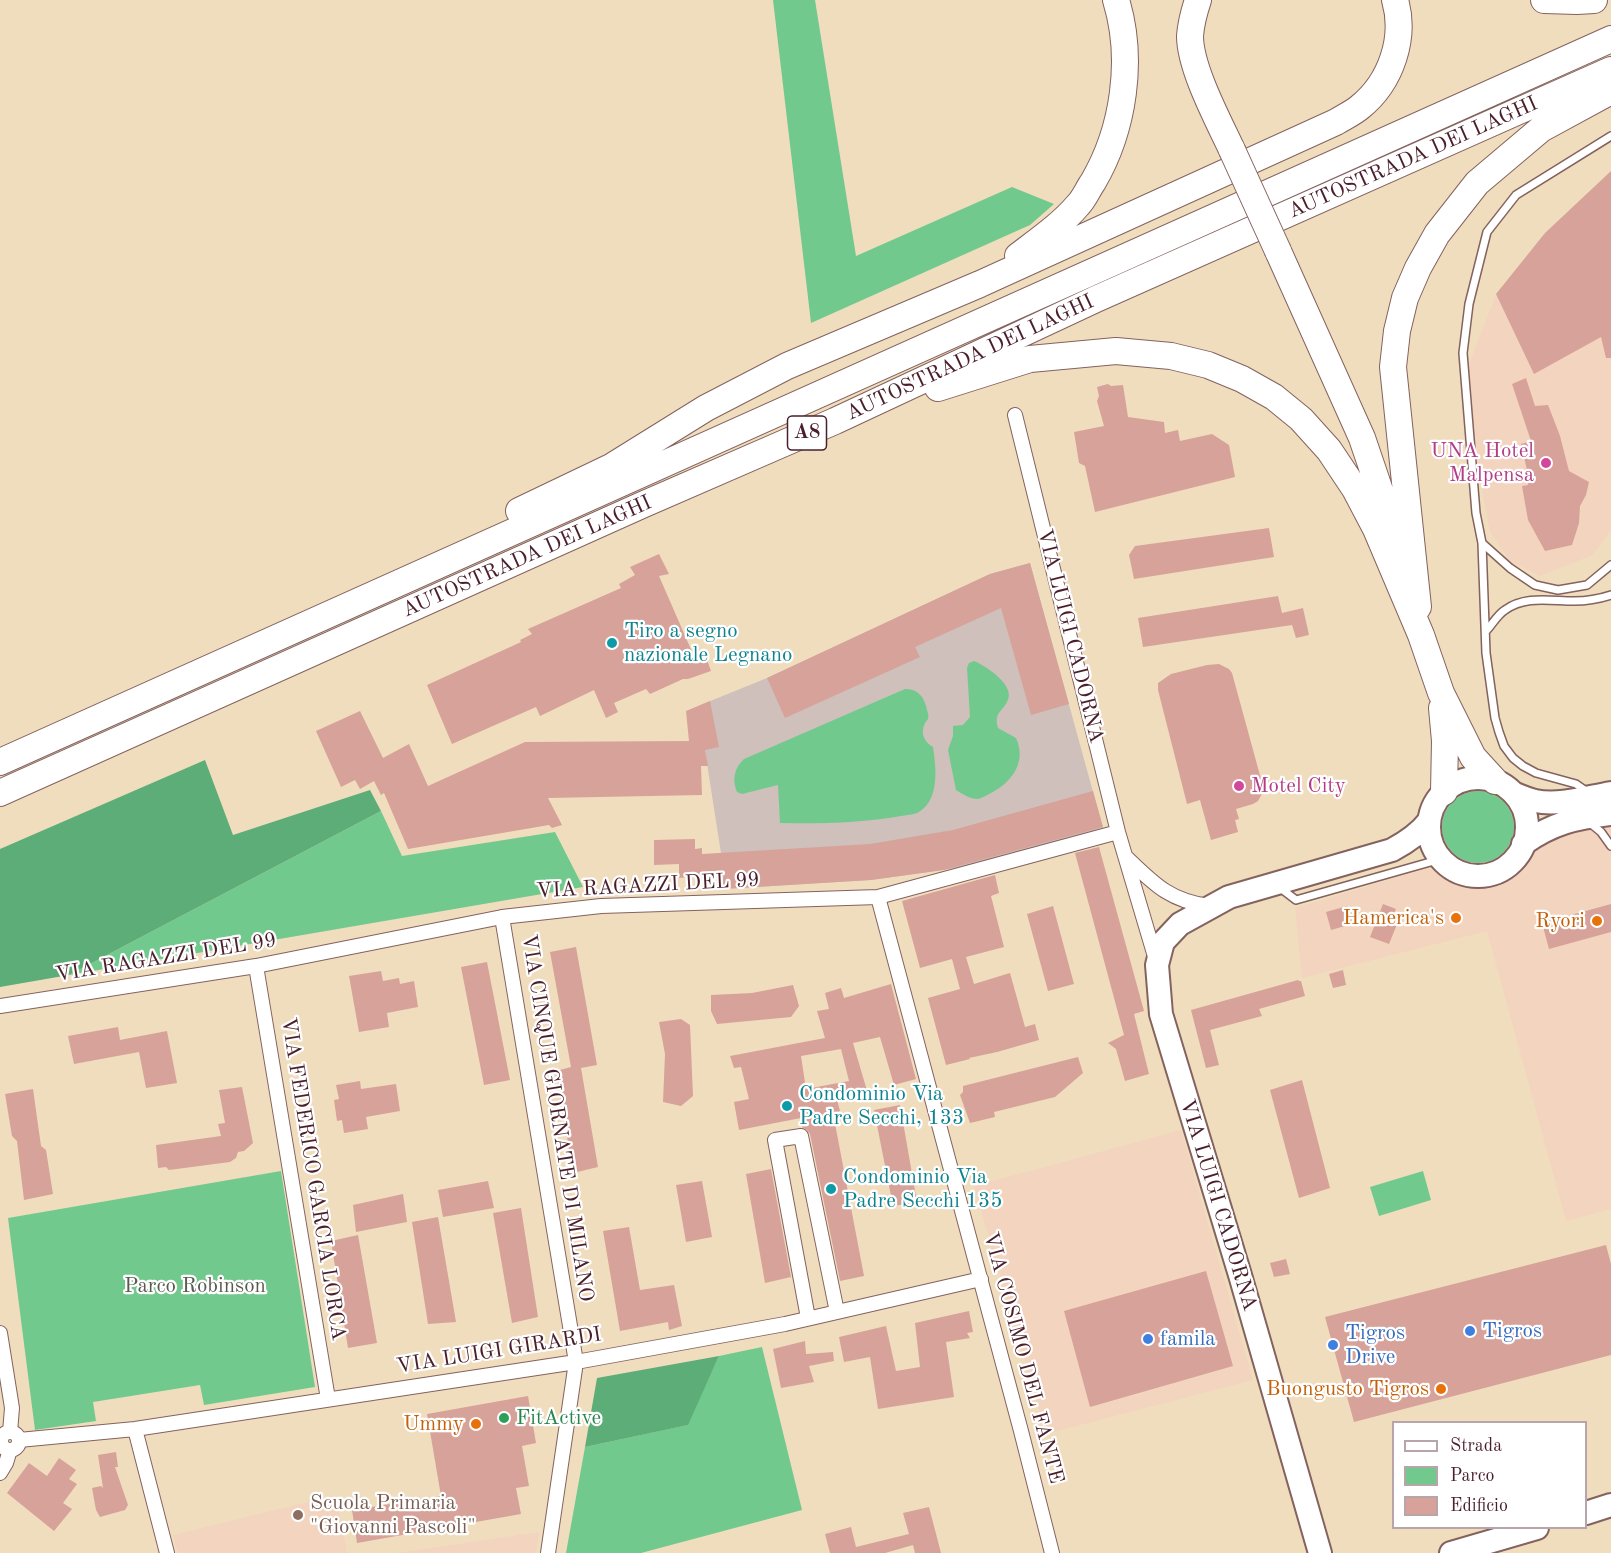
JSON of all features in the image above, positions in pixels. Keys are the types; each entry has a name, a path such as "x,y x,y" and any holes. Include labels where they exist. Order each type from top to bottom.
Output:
{"highway":[{"path":"873,328 903,310 1016,257 1079,204 1101,168 1114,135 1123,93 1125,56 1122,18 1116,0"},
{"path":"1198,0 1192,15 1190,39 1197,71 1362,438 1394,531 1420,634"},
{"path":"357,602 521,510 611,467 706,408 787,366 980,284 1336,122 1360,106 1379,87 1394,58 1399,13 1395,0"},
{"path":"1544,0 1594,0"},
{"name":"AUTOSTRADA DEI LAGHI","path":"0,762 1611,39"},
{"name":"AUTOSTRADA DEI LAGHI","path":"0,793 652,500 834,421 1096,299 1611,70"},
{"path":"1420,634 1394,367 1397,331 1405,298 1437,234 1477,183 1541,129 1611,91"},
{"path":"834,421 1030,359 1116,351 1171,356 1208,365 1242,379 1274,397 1301,419 1329,450 1377,529 1420,634 1441,693 1473,757 1504,787"},
{"path":"1441,693 1445,741 1444,792"}],"main road":[{"path":"1504,787 1521,804 1526,817 1527,831 1516,857 1506,867 1493,874 1479,876 1465,874 1452,868 1433,848 1429,835 1429,821 1434,805 1444,792 1455,784 1468,779 1482,778 1504,787 1529,800 1546,802 1570,801 1602,794"},
{"path":"1523,844 1556,825 1611,814"},
{"path":"1157,965 1163,942 1180,924 1211,906 1229,897 1392,850 1421,831 1429,821"},
{"name":"VIA LUIGI CADORNA","path":"1157,965 1161,1014 1240,1275 1320,1553"},
{"path":"1587,1513 1611,1505"},
{"path":"1451,1553 1529,1529"}],"street":[{"name":"VIA LUIGI CADORNA","path":"1015,415 1118,832 1157,965"},
{"name":"VIA RAGAZZI DEL 99","path":"0,1006 256,966 502,917 601,906 878,897 1118,832"},
{"name":"VIA LUIGI CADORNA","path":"1125,856 1150,881 1170,895 1192,904 1211,906"},
{"name":"VIA COSIMO DEL FANTE","path":"878,897 1022,1431 1052,1553"},
{"name":"VIA CINQUE GIORNATE DI MILANO","path":"502,917 576,1362 548,1553"},
{"name":"VIA FEDERICO GARCIA LORCA","path":"256,966 328,1399"},
{"path":"808,1318 775,1140 801,1136 837,1312"},
{"name":"VIA LUIGI GIRARDI","path":"8,1441 135,1429 576,1362 766,1327 981,1279"},
{"path":"0,1332 12,1408 6,1463 0,1473"},
{"path":"135,1429 167,1553"}],"lane":[{"path":"1602,794 1529,770 1513,758 1504,746 1496,718 1486,653 1482,543 1476,513 1463,353 1469,304 1487,232 1516,195 1611,136"},
{"path":"1482,543 1510,568 1535,585 1558,590 1587,585 1611,565"},
{"path":"1486,632 1503,611 1517,603 1541,600 1597,600 1611,595"},
{"path":"1583,818 1596,827 1611,846"},
{"path":"1274,884 1296,900 1441,859"}],"shaded area":[{"path":"1611,171 1611,530 1593,555 1540,576 1510,561 1490,532 1475,452 1469,364 1496,295"},
{"path":"1030,563 1103,828 963,867 871,880 723,889 721,853 698,706 767,678 990,574"},
{"path":"1611,825 1611,1209 1566,1221 1487,931 1302,978 1295,908 1433,868 1456,881 1476,886 1496,883 1513,873 1536,848 1556,835 1572,830"},
{"path":"1181,1130 1253,1380 1046,1434 974,1186"},
{"name":"Scuola Primaria \"Giovanni Pascoli\"","path":"336,1495 347,1553 178,1553 173,1535"},
{"name":"Scuola Primaria \"Giovanni Pascoli\"","path":"539,1532 536,1553 397,1553"}],"green space":[{"path":"773,0 815,0 856,256 1012,187 1054,204 1030,225 811,323"},
{"path":"974,661 999,677 1008,690 1007,702 998,716 997,723 998,728 1016,738 1020,755 1016,770 1011,777 999,788 978,799 956,790 948,750 953,736 953,726 963,725 970,717 967,668 969,663"},
{"path":"905,689 914,690 925,702 928,719 923,734 927,743 933,747 934,755 933,791 926,806 919,812 856,822 780,823 778,785 742,794 737,792 735,774 744,759"},
{"path":"205,760 233,835 370,790 381,811 69,975 0,987 0,849"},
{"path":"1485,791 1504,801 1512,813 1514,827 1512,841 1504,853 1492,861 1471,863 1452,853 1444,841 1442,820 1452,801 1464,793"},
{"path":"381,811 402,856 555,832 583,887 69,975"},
{"name":"Parco Robinson","path":"281,1171 315,1387 204,1405 200,1385 93,1402 96,1421 35,1430 8,1218"},
{"path":"1423,1171 1431,1200 1379,1216 1370,1187"},
{"path":"762,1347 802,1510 641,1553 566,1553 585,1447 687,1425 719,1356"},
{"path":"719,1356 688,1425 585,1447 597,1378"}],"building":[{"path":"1611,171 1611,358 1606,358 1601,337 1534,374 1496,294 1545,233"},
{"name":"UNA Hotel Malpensa","path":"1526,378 1535,406 1548,405 1560,436 1569,471 1589,482 1580,506 1579,523 1572,545 1545,551 1528,520 1522,486 1528,485 1521,444 1531,441 1512,384"},
{"path":"1108,384 1123,385 1128,417 1164,422 1165,433 1178,430 1180,441 1212,434 1229,445 1235,477 1095,512 1085,466 1079,463 1074,432 1104,426 1097,401 1099,396 1097,387"},
{"path":"1269,528 1274,557 1134,579 1129,555 1135,546"},
{"name":"Tiro a segno nazionale Legnano","path":"659,554 669,574 659,576 693,654 704,651 711,671 683,679 650,694 646,689 614,703 618,712 606,718 594,690 540,716 536,707 452,744 427,685 521,642 520,640 532,634 528,629 621,588 619,584 635,575 630,567"},
{"path":"1030,563 1069,704 1031,715 1001,608 915,647 920,657 785,718 767,678 990,574"},
{"path":"1278,596 1282,613 1303,608 1309,635 1296,638 1292,625 1143,647 1138,618"},
{"path":"1219,664 1232,673 1264,790 1258,801 1236,809 1239,819 1235,820 1238,832 1211,840 1200,800 1187,804 1158,683 1171,674"},
{"path":"710,701 719,747 705,750 708,766 701,766 702,795 548,798 562,825 552,828 549,825 408,849 384,793 381,795 374,781 360,789 355,780 341,787 316,731 360,711 383,758 409,744 428,786 525,742 689,741 686,711"},
{"path":"1093,791 1103,827 944,870 871,880 723,889 722,874 679,878 679,864 654,865 654,840 695,839 695,849 702,848 702,854 870,844 953,830"},
{"path":"1099,847 1144,1011 1134,1014 1149,1074 1125,1081 1116,1049 1108,1043 1124,1035 1075,853"},
{"path":"995,875 999,893 991,896 1004,947 966,957 974,984 1010,973 1025,1027 1035,1024 1039,1040 946,1065 928,998 960,989 952,959 920,968 902,901"},
{"path":"1383,904 1396,909 1393,915 1400,917 1389,944 1370,937"},
{"path":"1611,904 1611,932 1549,949 1542,923"},
{"path":"1053,906 1074,984 1048,991 1027,914"},
{"path":"1347,906 1352,924 1331,930 1326,912"},
{"path":"576,947 597,1065 581,1068 598,1167 573,1173 556,1071 571,1067 550,952"},
{"path":"487,962 510,1080 484,1085 461,967"},
{"path":"1343,970 1346,985 1333,988 1329,974"},
{"path":"381,971 383,981 399,978 400,984 414,981 418,1007 387,1013 389,1027 359,1032 349,976"},
{"path":"1301,981 1305,996 1259,1009 1262,1016 1210,1030 1219,1065 1206,1068 1191,1010"},
{"path":"891,984 916,1079 894,1085 880,1037 853,1043 868,1094 837,1100 840,1111 833,1113 864,1276 840,1281 810,1134 802,1127 801,1118 739,1130 734,1102 749,1099 741,1067 734,1068 730,1056 825,1038 817,1011 829,1009 825,993 841,988 844,998","holes":["841,1049 849,1081 806,1089 801,1056"]},
{"path":"793,985 799,1006 791,1017 717,1024 711,1011 711,995 752,993"},
{"path":"681,1019 690,1025 693,1096 681,1106 663,1102 665,1054 659,1022"},
{"path":"118,1027 120,1040 167,1031 177,1083 146,1088 139,1052 74,1064 68,1036"},
{"path":"1078,1057 1083,1073 1055,1097 994,1112 995,1117 970,1123 960,1095 963,1092 963,1086"},
{"path":"1302,1080 1330,1188 1299,1198 1270,1090"},
{"path":"360,1081 361,1089 396,1084 400,1111 366,1117 368,1129 344,1133 342,1120 337,1121 334,1100 339,1099 336,1085"},
{"path":"242,1087 253,1143 244,1151 238,1152 236,1158 230,1162 169,1170 166,1167 158,1168 156,1145 221,1136 218,1124 225,1123 219,1090"},
{"path":"33,1089 41,1146 46,1150 53,1194 24,1200 17,1141 12,1136 5,1094"},
{"path":"900,1105 917,1202 893,1206 874,1110"},
{"path":"771,1169 791,1277 765,1283 746,1174"},
{"path":"488,1181 494,1208 443,1217 438,1190"},
{"path":"702,1181 712,1237 686,1242 676,1185"},
{"path":"403,1194 407,1222 356,1232 353,1205"},
{"path":"521,1208 538,1317 512,1323 493,1213"},
{"path":"438,1217 456,1322 428,1324 412,1222"},
{"path":"629,1227 640,1290 674,1285 682,1326 669,1330 668,1322 620,1331 603,1231"},
{"path":"358,1235 377,1343 348,1348 331,1241"},
{"name":"Tigros","path":"1606,1245 1611,1264 1611,1355 1354,1422 1325,1317"},
{"path":"1286,1259 1290,1274 1274,1277 1270,1263"},
{"name":"famila","path":"1206,1271 1233,1366 1090,1407 1064,1311"},
{"path":"969,1311 973,1332 967,1333 970,1338 946,1342 954,1397 878,1409 870,1357 844,1362 839,1337 886,1326 896,1371 920,1367 915,1323"},
{"path":"805,1341 806,1354 833,1352 834,1361 809,1366 814,1382 781,1388 773,1349"},
{"path":"528,1396 536,1443 522,1446 529,1486 516,1488 521,1514 357,1543 352,1510 441,1496 427,1414"},
{"path":"116,1452 118,1467 115,1467 128,1505 125,1510 100,1517 96,1510 92,1488 101,1486 103,1488 98,1455"},
{"path":"59,1458 76,1470 69,1479 77,1484 63,1503 72,1509 54,1531 7,1493 29,1463 47,1476"},
{"path":"929,1507 941,1553 915,1553 913,1545 885,1553 830,1553 825,1534 851,1527 856,1547 909,1534 903,1513"}],"place":[{"name":"UNA Hotel Malpensa","path":"1546,463"},
{"name":"Tiro a segno nazionale Legnano","path":"612,643"},
{"name":"Motel City","path":"1239,786"},
{"name":"Hamerica's","path":"1456,918"},
{"name":"Ryori","path":"1597,921"},
{"name":"Condominio Via Padre Secchi, 133","path":"787,1106"},
{"name":"Condominio Via Padre Secchi 135","path":"831,1189"},
{"name":"Tigros","path":"1470,1331"},
{"name":"famila","path":"1148,1339"},
{"name":"Tigros Drive","path":"1333,1345"},
{"name":"Buongusto Tigros","path":"1441,1389"},
{"name":"FitActive","path":"504,1418"},
{"name":"Ummy","path":"476,1424"},
{"name":"Scuola Primaria \"Giovanni Pascoli\"","path":"298,1515"}]}
